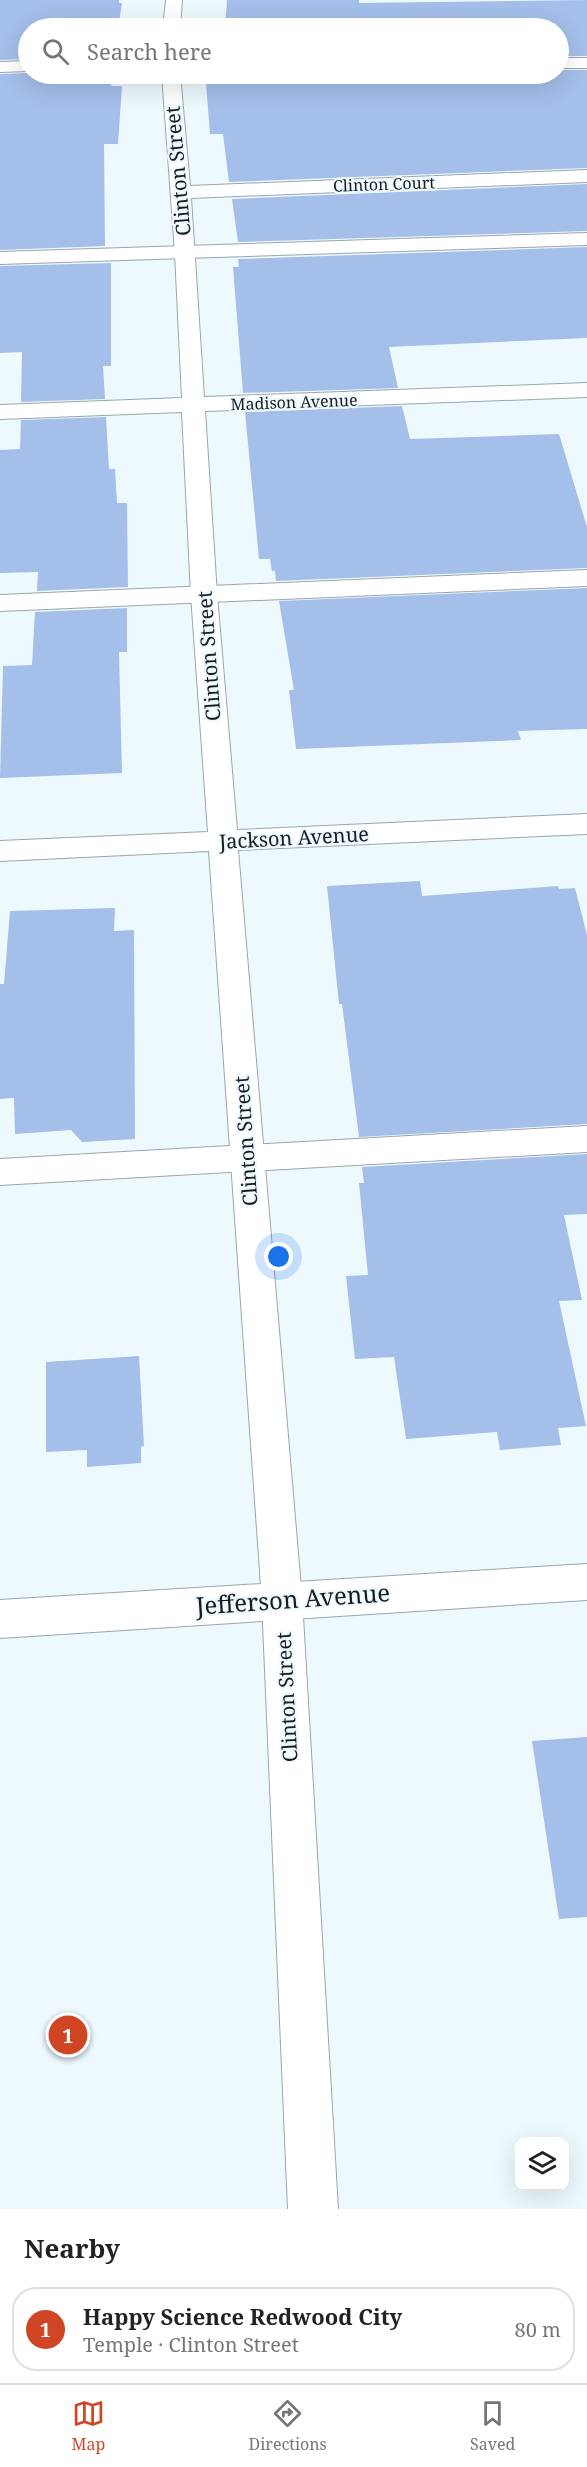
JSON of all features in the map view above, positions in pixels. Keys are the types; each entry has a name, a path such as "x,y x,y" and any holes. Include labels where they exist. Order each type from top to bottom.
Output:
{"street":[{"path":"173,18 174,0"},
{"path":"569,63 587,63"},
{"path":"0,67 18,66"},
{"name":"Clinton Street","path":"172,84 195,405 204,595 282,1600 314,2209"},
{"name":"Clinton Court","path":"181,192 587,176"},
{"path":"0,258 587,239"},
{"name":"Madison Avenue","path":"0,412 587,390"},
{"path":"0,603 587,578"},
{"name":"Jackson Avenue","path":"0,851 587,824"},
{"path":"0,1172 248,1160 587,1139"},
{"name":"Jefferson Avenue","path":"0,1619 587,1582"}],"building":[{"path":"0,0 119,0 119,3 122,3 120,18 18,18 18,59 0,60"},
{"path":"227,0 359,0 359,3 587,0 587,56 569,56 569,18 226,18"},
{"path":"569,70 587,70 587,168 229,182 223,134 210,134 206,84 569,84"},
{"path":"18,73 18,84 122,86 118,144 104,144 105,246 0,250 0,74"},
{"path":"587,184 587,231 238,242 232,199"},
{"path":"587,247 587,338 389,347 398,388 243,393 233,267 239,267 238,259"},
{"path":"111,263 111,366 103,366 105,399 21,402 22,352 0,353 0,266"},
{"path":"402,406 410,439 559,434 587,527 587,568 276,581 270,559 259,559 245,412"},
{"path":"106,417 109,469 115,469 117,503 127,503 128,587 37,591 38,572 0,573 0,450 20,449 21,420"},
{"path":"587,588 587,729 518,731 521,740 296,749 289,690 294,690 279,601"},
{"path":"127,608 127,652 119,652 122,773 0,778 3,666 32,665 35,612"},
{"path":"420,881 422,896 558,886 559,889 575,888 587,935 587,1124 359,1137 342,1004 339,1004 327,886"},
{"path":"115,908 114,931 134,930 135,1139 82,1142 71,1130 15,1134 14,1098 0,1099 0,984 4,984 10,911"},
{"path":"587,1154 587,1214 564,1215 582,1300 559,1301 586,1426 558,1428 561,1445 500,1450 497,1432 406,1439 394,1357 355,1359 346,1276 368,1275 359,1183 364,1183 362,1167"},
{"path":"139,1356 144,1446 141,1447 141,1463 87,1467 87,1450 46,1452 46,1362"},
{"path":"587,1737 587,1917 559,1919 532,1741"}],"place":[{"name":"Happy Science Redwood City","path":"68,2035"}]}
